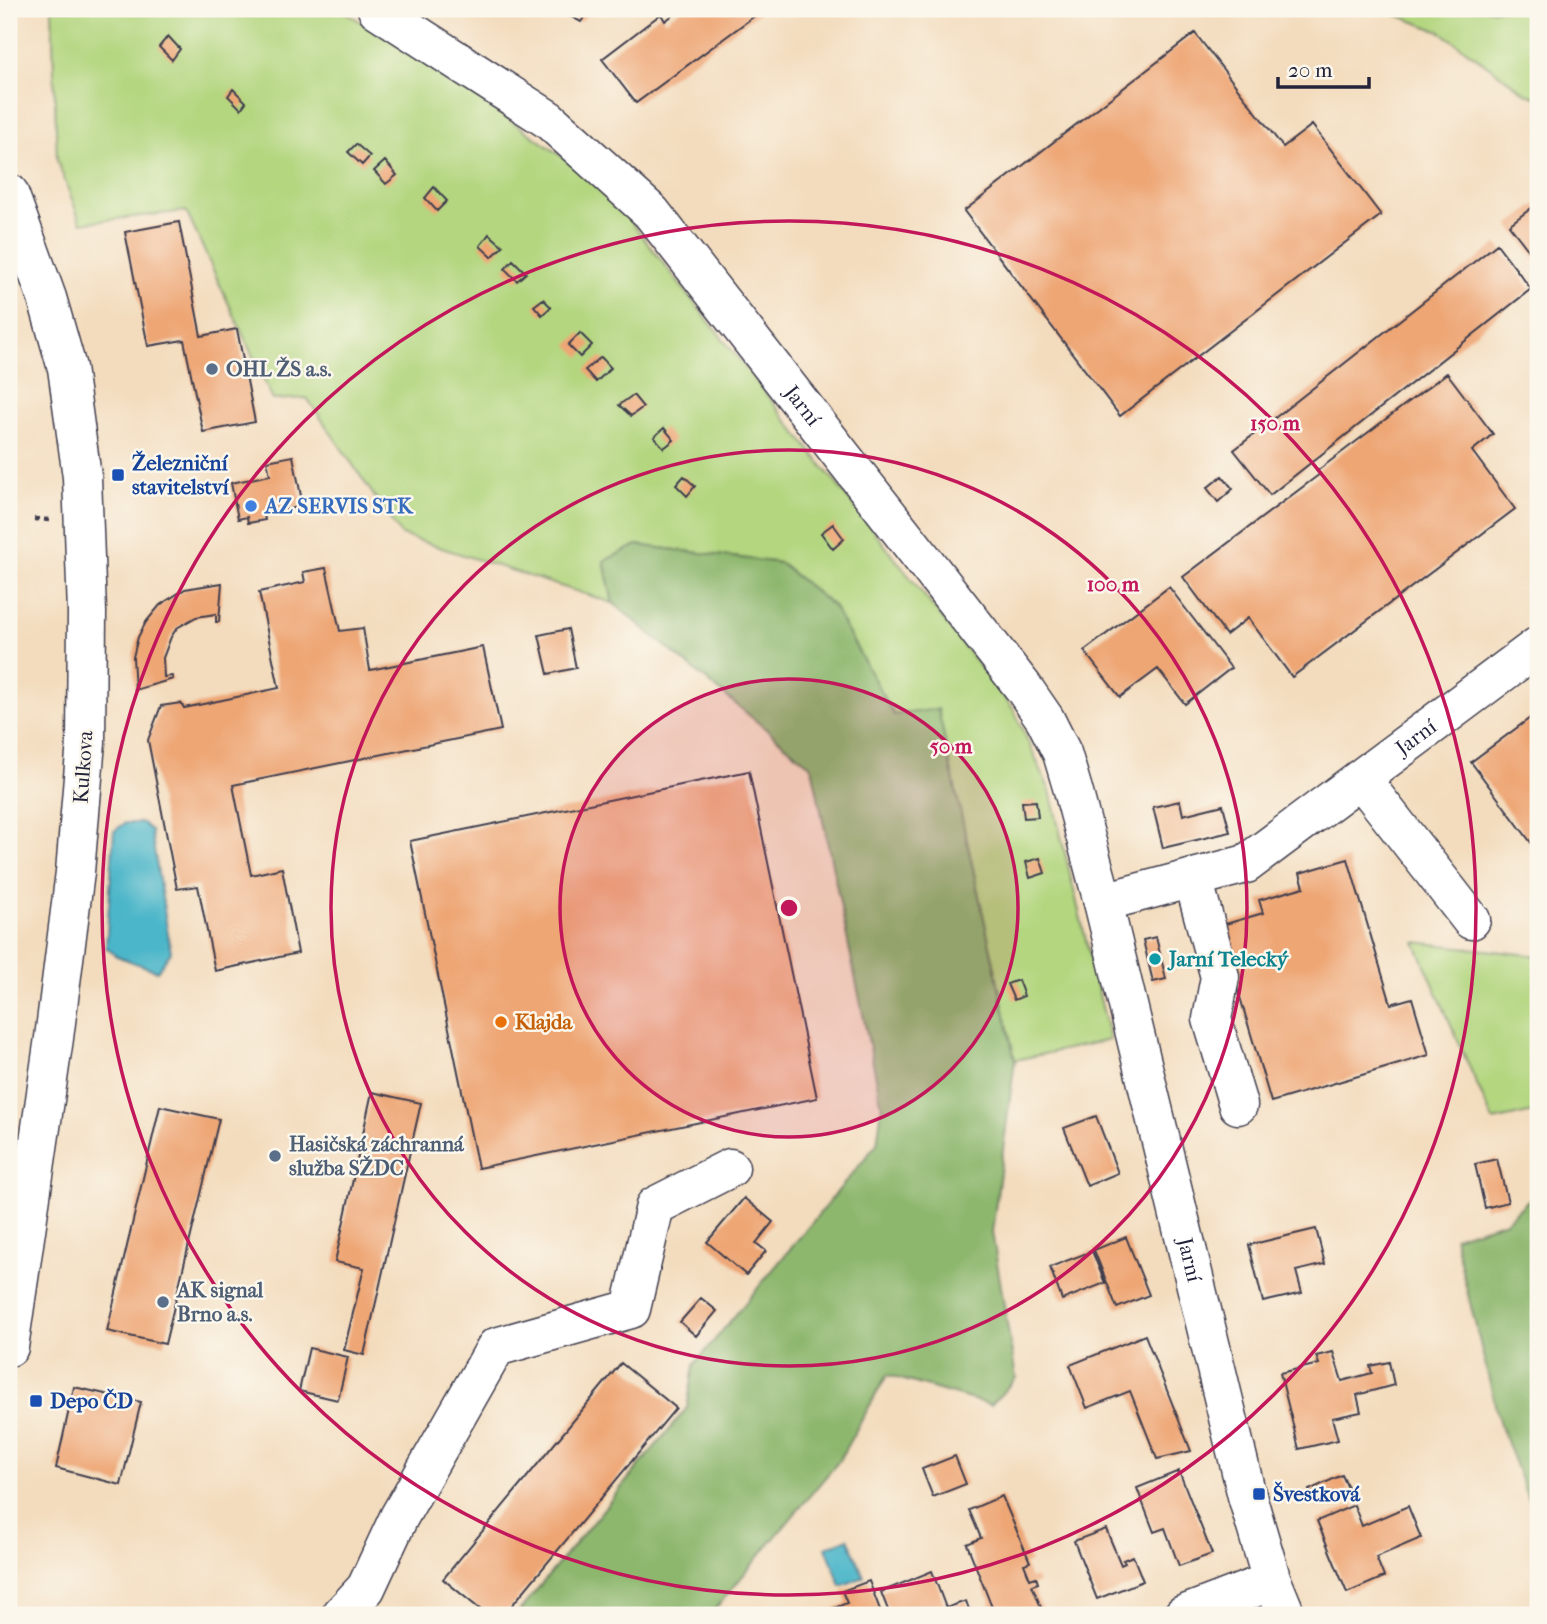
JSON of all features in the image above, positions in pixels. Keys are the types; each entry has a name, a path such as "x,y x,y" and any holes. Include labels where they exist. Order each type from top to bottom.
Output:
{"street":[{"name":"Jarní","path":"377,9 549,120 651,212 1023,687 1045,719 1062,753 1103,902 1247,1496 1279,1598"},
{"name":"Kulkova","path":"9,193 47,298 67,368 82,477 87,625 86,742 75,872 9,1347"},
{"name":"Jarní","path":"1103,902 1246,864 1536,654"},
{"path":"1361,779 1471,920"},
{"path":"1193,878 1220,977 1212,1020 1238,1105"},
{"path":"341,1615 366,1588 399,1517 496,1347 631,1309 655,1206 730,1168"},
{"path":"1203,1612 1279,1598"}],"green space":[{"path":"52,9 340,9 440,70 602,185 1014,710 1050,791 1110,1040 1015,1060 938,710 894,715 833,606 780,563 637,545 604,561 613,603 401,535 307,398 273,400 186,211 81,223 57,160"},
{"path":"1381,9 1538,9 1538,98 1527,94 1441,32"},
{"path":"637,545 780,563 833,606 894,715 938,709 1015,1060 992,1232 1016,1378 991,1405 887,1375 838,1462 710,1615 516,1615 687,1408 694,1365 877,1144 882,1107 812,767 613,603 604,561"},
{"path":"1415,942 1538,956 1538,1111 1493,1121"},
{"path":"1538,1191 1538,1525 1500,1425 1454,1237 1506,1221"}],"water":[{"path":"125,823 143,823 151,831 171,952 157,971 116,956 106,947 114,831"},
{"path":"848,1538 864,1577 841,1586 826,1547"}],"building":[{"path":"557,9 590,9 581,22"},
{"path":"681,9 764,9 636,103 602,59 661,14 665,21"},
{"path":"1195,33 1283,147 1312,125 1381,215 1120,416 964,211"},
{"path":"168,36 180,49 172,60 159,47"},
{"path":"233,89 246,102 241,109 228,96"},
{"path":"356,144 370,156 362,165 348,152"},
{"path":"385,161 397,175 386,184 374,171"},
{"path":"434,187 447,201 437,211 425,198"},
{"path":"1538,203 1538,258 1536,260 1509,225"},
{"path":"179,222 201,336 237,329 255,422 203,432 184,340 148,346 125,232"},
{"path":"489,234 503,246 492,257 480,246"},
{"path":"1497,244 1531,289 1270,495 1234,450"},
{"path":"513,260 526,273 517,281 505,269"},
{"path":"543,299 551,307 542,315 534,306"},
{"path":"580,333 592,345 580,357 568,345"},
{"path":"601,357 611,368 596,382 585,370"},
{"path":"1447,373 1493,434 1472,451 1515,509 1292,677 1248,618 1226,635 1183,577 1320,474 1317,471"},
{"path":"633,395 643,407 631,416 619,405"},
{"path":"664,428 674,440 664,448 654,437"},
{"path":"293,456 303,506 264,514 265,520 248,523 247,517 238,519 231,483 270,475 267,461"},
{"path":"684,476 695,486 687,496 676,485"},
{"path":"1222,476 1233,489 1218,502 1207,488"},
{"path":"833,524 844,539 833,549 821,533"},
{"path":"326,568 340,631 363,628 370,670 483,647 501,730 233,785 251,875 282,868 298,953 215,971 198,886 177,889 148,740 161,706 181,703 184,708 279,688 259,592 305,582 303,572"},
{"path":"222,583 219,622 216,622 216,614 196,617 177,628 171,637 163,658 164,677 172,676 173,679 135,690 133,657 138,637 146,622 160,605 185,589"},
{"path":"1169,587 1231,668 1185,704 1158,669 1120,697 1084,651"},
{"path":"568,629 576,668 548,674 539,635"},
{"path":"1538,712 1538,852 1471,762"},
{"path":"749,771 817,1098 478,1168 410,841"},
{"path":"1036,801 1038,817 1024,818 1022,802"},
{"path":"1180,801 1183,815 1223,805 1230,832 1163,848 1153,807"},
{"path":"1040,858 1045,873 1030,878 1026,862"},
{"path":"1348,859 1391,1004 1412,998 1429,1055 1271,1102 1219,926 1263,913 1259,900 1304,887 1300,873"},
{"name":"Jarní Telecký","path":"1156,937 1166,979 1153,982 1143,940"},
{"path":"1018,980 1024,996 1014,1000 1007,984"},
{"path":"372,1092 421,1103 364,1355 344,1350 364,1268 335,1262"},
{"path":"160,1106 219,1119 165,1344 107,1331"},
{"path":"1096,1116 1118,1173 1087,1186 1064,1128"},
{"path":"1497,1159 1508,1202 1485,1208 1475,1164"},
{"path":"744,1198 773,1222 756,1243 766,1251 746,1275 707,1242"},
{"path":"1316,1229 1325,1264 1296,1271 1302,1293 1263,1302 1249,1245"},
{"path":"1126,1237 1149,1295 1117,1308 1094,1250"},
{"path":"1092,1251 1105,1283 1062,1300 1050,1267"},
{"path":"701,1298 717,1311 696,1336 680,1322"},
{"path":"1145,1335 1191,1451 1157,1459 1130,1391 1087,1408 1070,1365"},
{"path":"309,1348 348,1357 338,1400 299,1391"},
{"path":"1333,1352 1342,1381 1372,1373 1370,1366 1389,1362 1394,1385 1357,1395 1361,1412 1332,1418 1338,1440 1299,1449 1280,1373 1319,1364 1316,1356"},
{"path":"621,1363 676,1408 504,1615 487,1615 443,1579"},
{"path":"74,1387 141,1402 121,1485 56,1468"},
{"path":"955,1456 966,1484 933,1497 922,1469"},
{"path":"1179,1471 1212,1554 1179,1566 1165,1528 1154,1532 1137,1488"},
{"path":"1342,1475 1349,1490 1315,1504 1309,1490"},
{"path":"1002,1496 1030,1562 1024,1564 1030,1579 1036,1577 1038,1583 1032,1585 1044,1615 1007,1615 1006,1612 995,1615 967,1544 981,1538 969,1510"},
{"path":"1354,1505 1362,1526 1408,1506 1421,1538 1376,1557 1384,1577 1347,1593 1317,1521"},
{"path":"1106,1529 1121,1565 1125,1563 1123,1560 1133,1556 1143,1581 1097,1599 1074,1541"},
{"path":"932,1571 946,1608 966,1601 971,1615 890,1615 881,1592"},
{"path":"869,1581 882,1615 817,1615 847,1603 842,1591"}],"place":[{"name":"OHL ŽS a.s.","path":"212,369"},
{"name":"Železniční stavitelství","path":"118,475"},
{"name":"AZ SERVIS STK","path":"251,506"},
{"name":"Jarní Telecký","path":"1155,959"},
{"name":"Klajda","path":"501,1022"},
{"name":"Hasičská záchranná služba SŽDC","path":"275,1156"},
{"name":"AK signal Brno a.s.","path":"163,1302"},
{"name":"Depo ČD","path":"36,1401"},
{"name":"Švestková","path":"1259,1494"}]}
